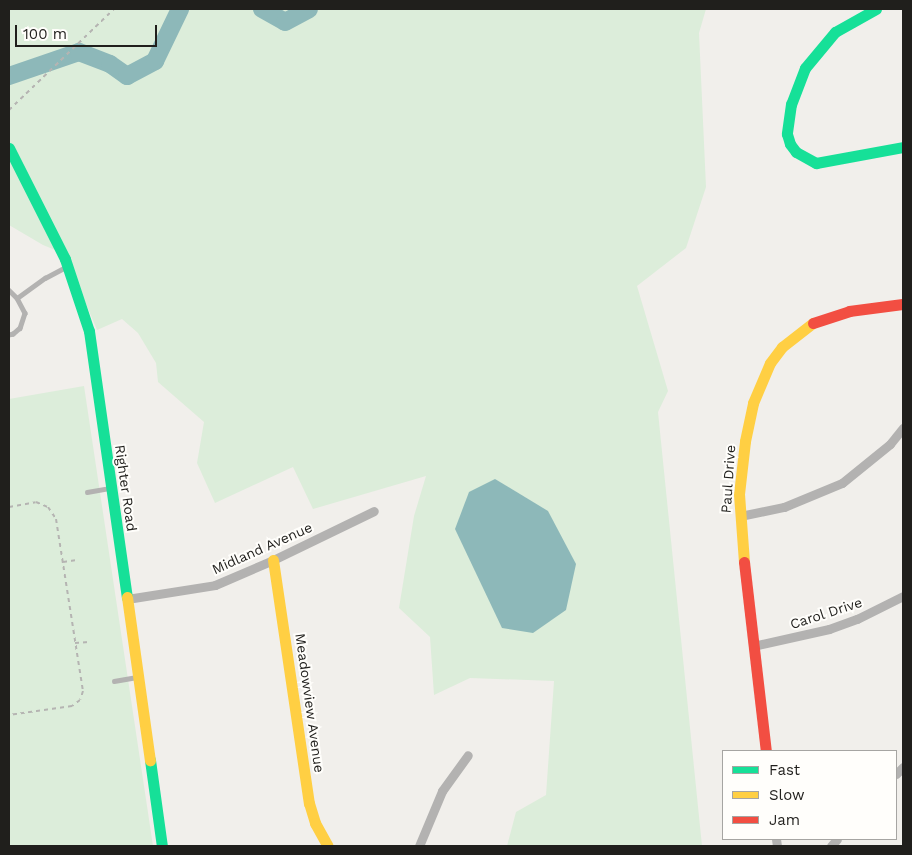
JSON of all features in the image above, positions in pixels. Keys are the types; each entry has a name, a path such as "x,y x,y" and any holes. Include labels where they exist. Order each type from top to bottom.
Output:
{"street":[{"path":"876,9 835,32 805,68 791,104 787,134 790,144 796,152 806,160 816,162 903,146"},
{"name":"Righter Road","path":"9,148 68,266 88,330 162,846"},
{"name":"Paul Drive","path":"766,750 740,516 741,470 753,403 770,363 782,347 812,324 828,316 848,310 903,304"},
{"path":"740,516 784,507 842,483 890,444 903,428"},
{"name":"Midland Avenue","path":"127,599 215,585 273,560 374,511"},
{"name":"Meadowview Avenue","path":"273,560 309,803 315,823 328,846"},
{"name":"Carol Drive","path":"753,646 828,629 857,619 903,596"},
{"path":"419,846 442,791 468,755"}],"lane":[{"path":"17,298 44,278 68,266"},
{"path":"9,290 24,308 24,317 16,332 9,334"},
{"path":"87,492 110,487"},
{"path":"114,680 138,677"}],"path":[{"path":"9,110 114,9"},
{"path":"9,507 36,502 48,507 56,519 83,691 80,700 72,706 9,715"},
{"path":"63,562 76,560"},
{"path":"75,643 89,642"}],"green space":[{"path":"9,9 706,9 699,33 706,187 686,248 637,286 668,391 658,412 702,846 507,846 516,812 546,795 554,681 470,678 434,695 430,637 399,608 414,516 426,476 313,509 293,467 215,503 197,463 204,422 158,382 156,363 138,333 122,319 97,330 65,254 43,245 9,225"},
{"path":"84,386 153,846 9,846 9,399"}],"water":[{"path":"495,479 548,511 576,564 566,610 533,633 502,628 455,529 469,492"}],"waterway":[{"path":"9,76 79,52 110,64 127,76 155,61 180,9"},
{"path":"262,9 285,22 309,9"}],"traffic: fast":[{"path":"876,9 835,32 805,68 791,104 787,134 790,144 796,152 816,163 903,147"},
{"path":"9,148 65,259 89,331 127,597"},
{"path":"150,760 162,846"}],"traffic: slow":[{"path":"744,562 739,494 745,441 753,403 770,363 782,347 813,323"},
{"path":"273,560 309,803 315,823 328,846"},
{"path":"127,597 150,760"}],"traffic: jam":[{"path":"813,323 849,311 903,304"},
{"path":"744,562 766,750"}]}
